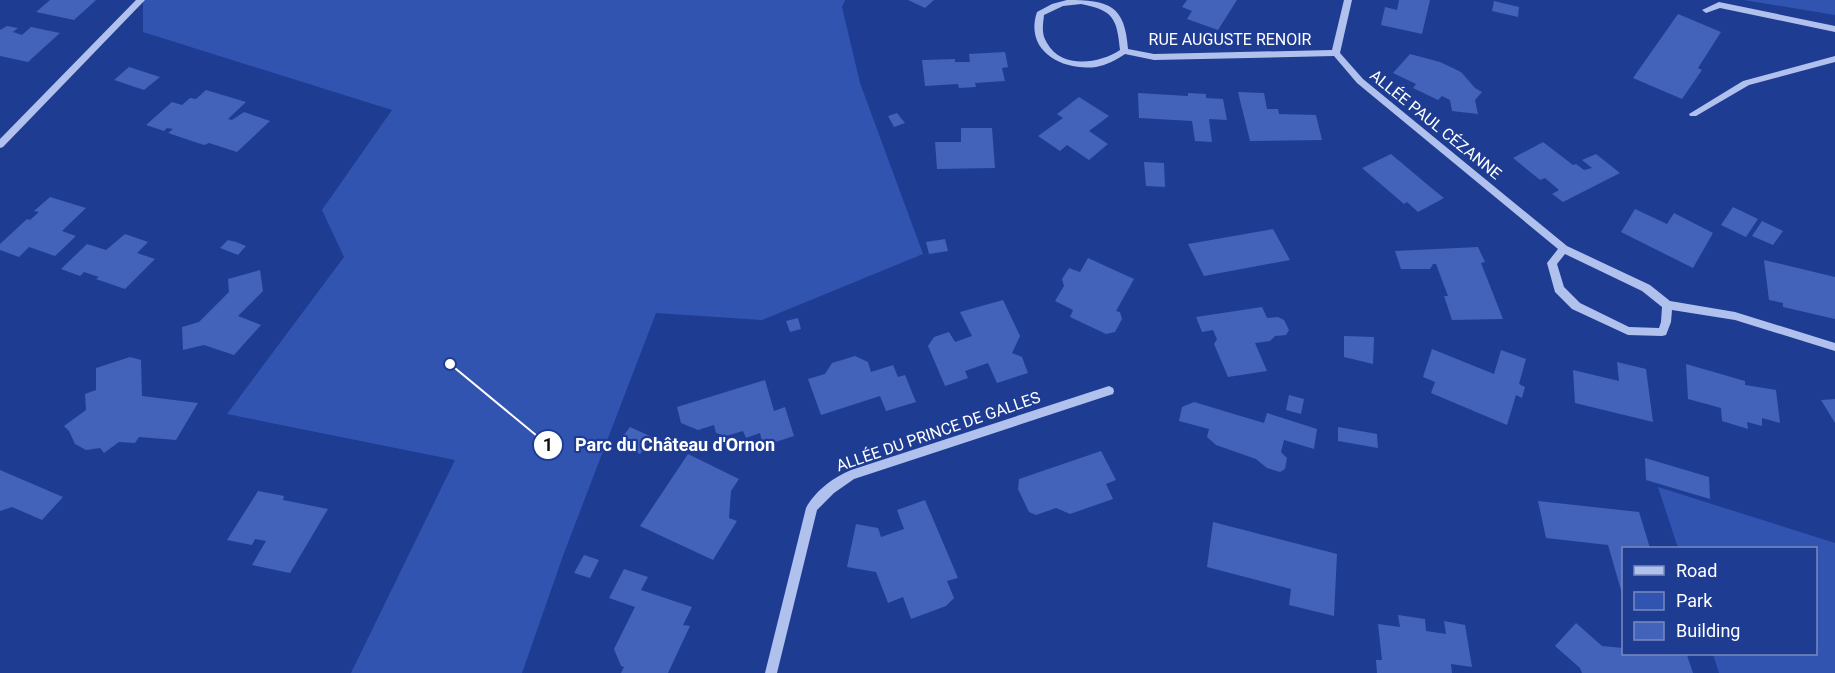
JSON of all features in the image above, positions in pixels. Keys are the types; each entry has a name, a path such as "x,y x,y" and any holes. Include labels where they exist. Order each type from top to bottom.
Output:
{"street":[{"path":"0,146 141,0"},
{"path":"1336,53 1348,0"},
{"name":"RUE AUGUSTE RENOIR","path":"1065,2 1097,3 1112,9 1118,16 1124,51 1118,57 1104,62 1072,63 1059,60 1040,44 1038,33 1040,14 1065,2"},
{"path":"1706,10 1719,5 1835,28"},
{"name":"RUE AUGUSTE RENOIR","path":"1124,51 1154,57 1336,53"},
{"name":"ALLÉE PAUL CÉZANNE","path":"1336,53 1360,81 1564,249 1646,288 1667,305 1735,316 1835,348"},
{"path":"1693,114 1746,83 1835,59"},
{"path":"1564,249 1552,263 1559,289 1576,306 1628,331 1662,333 1666,322 1667,305"},
{"name":"ALLÉE DU PRINCE DE GALLES","path":"771,673 813,508 821,495 851,475 1109,391"}],"green space":[{"path":"143,0 845,0 842,7 860,83 923,254 762,320 656,313 564,553 522,673 351,673 455,460 227,414 344,257 322,210 392,110 143,32"},
{"path":"1744,0 1835,0 1835,15"},
{"path":"1658,487 1835,543 1835,673 1719,673 1713,655 1817,655 1817,547 1678,547"}],"building":[{"path":"50,0 96,0 74,20 36,12"},
{"path":"908,0 934,0 925,8"},
{"path":"1187,0 1237,0 1218,30 1187,19 1192,11 1182,7"},
{"path":"1399,0 1430,0 1422,34 1381,25 1385,7 1397,10"},
{"path":"1494,1 1519,7 1518,17 1492,11"},
{"path":"1678,14 1721,32 1698,68 1702,70 1682,99 1633,78"},
{"path":"7,26 18,28 13,32 22,35 31,27 60,33 28,62 0,56 0,30"},
{"path":"1005,52 1008,67 1002,68 1005,81 975,83 976,87 959,88 958,84 925,86 922,60 955,59 955,62 970,62 969,54"},
{"path":"1410,54 1440,62 1461,72 1475,88 1482,92 1475,100 1478,114 1452,111 1450,100 1442,96 1438,100 1413,88 1416,84 1393,73"},
{"path":"129,67 160,77 144,90 114,80"},
{"path":"206,90 246,102 228,119 232,120 244,112 270,121 237,152 209,143 204,145 168,133 173,129 167,128 164,131 146,125 172,102 182,105 190,98 196,99"},
{"path":"1238,92 1264,93 1267,109 1278,109 1279,114 1316,115 1322,140 1250,141"},
{"path":"1138,93 1188,96 1188,93 1206,94 1206,98 1223,99 1227,120 1209,119 1212,142 1195,141 1192,121 1139,118"},
{"path":"1079,97 1109,116 1089,131 1108,144 1089,160 1067,145 1060,151 1038,136 1063,118 1057,114"},
{"path":"897,113 905,123 894,127 888,116"},
{"path":"961,128 992,128 995,168 937,169 935,142 961,142"},
{"path":"1543,142 1573,165 1576,164 1584,170 1592,168 1582,160 1596,154 1620,173 1563,202 1552,194 1559,190 1545,178 1540,180 1513,158"},
{"path":"1391,154 1444,198 1418,212 1407,202 1404,204 1362,168"},
{"path":"1144,162 1164,163 1165,187 1146,186"},
{"path":"50,197 86,208 62,231 76,236 55,256 29,247 19,257 0,250 0,244 27,219 30,220 39,212 34,211"},
{"path":"1733,207 1758,219 1746,237 1721,225"},
{"path":"1635,209 1667,224 1674,213 1713,233 1693,268 1621,232"},
{"path":"1762,221 1783,231 1773,245 1752,236"},
{"path":"1273,229 1290,260 1204,276 1188,244"},
{"path":"125,234 148,242 137,253 155,259 125,289 96,279 99,277 84,272 80,276 61,269 87,244 106,250"},
{"path":"945,239 948,251 929,254 926,242"},
{"path":"228,240 246,246 238,255 220,248"},
{"path":"1478,247 1485,262 1481,263 1503,319 1452,320 1444,296 1448,296 1436,264 1433,264 1430,269 1401,269 1395,251"},
{"path":"1088,258 1134,279 1116,311 1120,312 1122,319 1115,332 1106,334 1070,317 1073,310 1055,301 1064,286 1062,279 1069,268 1080,272"},
{"path":"1764,260 1835,277 1835,319 1783,307 1783,303 1769,300"},
{"path":"260,270 263,291 238,316 261,325 234,355 204,345 183,350 182,327 199,322 229,292 228,279"},
{"path":"1003,300 1020,336 1012,353 1022,357 1028,373 997,383 988,363 965,371 968,378 945,386 928,346 934,337 949,332 955,342 972,336 960,312"},
{"path":"1262,307 1267,318 1278,317 1284,320 1289,330 1286,335 1275,336 1270,341 1255,343 1267,371 1228,377 1214,344 1217,339 1213,330 1202,332 1196,317"},
{"path":"798,318 801,329 790,332 786,321"},
{"path":"1344,336 1374,337 1373,364 1344,357"},
{"path":"1432,349 1494,374 1501,350 1526,359 1519,384 1525,387 1522,398 1516,395 1507,425 1431,393 1435,382 1423,377"},
{"path":"855,356 868,362 871,372 893,365 898,377 905,375 916,402 886,411 880,396 821,415 808,379 825,374 832,363"},
{"path":"130,357 141,360 142,396 198,403 176,440 139,437 135,443 119,442 104,453 100,448 86,450 75,444 64,426 86,410 85,394 96,390 96,368"},
{"path":"1617,362 1646,369 1653,422 1575,403 1573,370 1619,381"},
{"path":"1686,364 1745,381 1745,385 1776,390 1780,423 1762,418 1762,426 1747,422 1748,429 1722,421 1721,408 1688,399"},
{"path":"765,380 774,411 785,407 794,436 763,446 760,433 746,438 743,431 726,436 716,433 714,425 698,430 681,423 677,407"},
{"path":"1289,395 1304,399 1301,414 1286,410"},
{"path":"1835,399 1835,423 1821,400"},
{"path":"1194,402 1264,423 1267,413 1317,429 1314,449 1284,440 1281,452 1287,458 1285,469 1280,472 1267,468 1256,459 1216,445 1207,437 1209,429 1179,421 1182,407"},
{"path":"630,427 652,437 640,454 618,443"},
{"path":"1338,427 1377,434 1378,448 1338,441"},
{"path":"1101,451 1116,480 1106,484 1113,499 1070,514 1056,508 1036,515 1029,512 1018,489 1019,479"},
{"path":"688,454 739,479 731,491 729,518 737,521 713,560 640,526"},
{"path":"1645,458 1709,477 1710,499 1646,480"},
{"path":"0,470 63,497 42,520 12,507 0,511"},
{"path":"258,491 284,496 283,500 328,509 290,573 252,565 266,541 255,539 252,545 227,540"},
{"path":"925,500 958,578 947,581 954,598 946,606 911,619 903,597 888,603 876,572 847,567 856,524 878,528 881,537 904,529 897,510"},
{"path":"1538,501 1639,512 1650,547 1622,547 1622,594 1608,545 1546,538"},
{"path":"1213,522 1337,554 1334,616 1289,605 1291,589 1207,567"},
{"path":"584,555 599,560 590,578 574,573"},
{"path":"624,569 648,577 641,590 692,607 683,625 690,626 668,673 621,673 624,667 621,666 614,649 635,607 609,598"},
{"path":"1398,615 1425,619 1426,631 1446,634 1444,621 1465,625 1472,667 1451,664 1452,673 1377,673 1376,660 1382,660 1378,624 1400,627"},
{"path":"1576,623 1602,646 1622,648 1622,655 1687,655 1693,673 1582,673 1580,668 1555,646"}],"place":[{"name":"Parc du Château d'Ornon","path":"450,364"}]}
